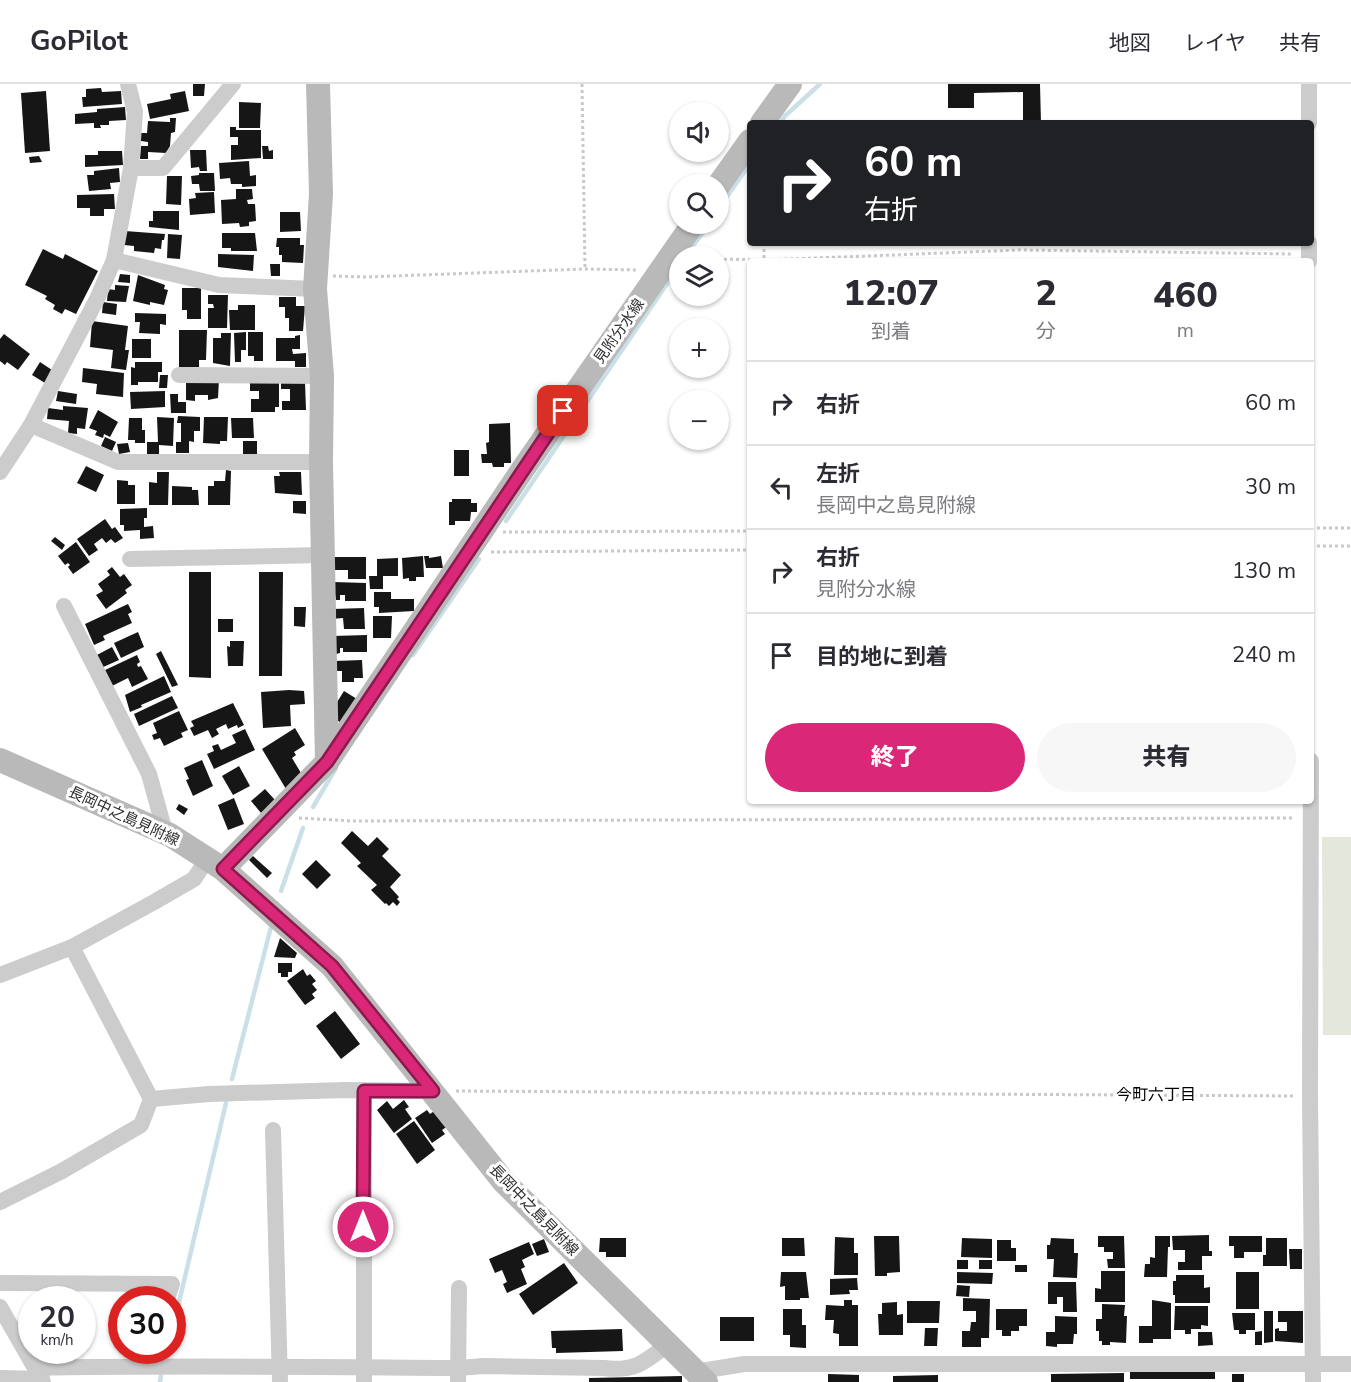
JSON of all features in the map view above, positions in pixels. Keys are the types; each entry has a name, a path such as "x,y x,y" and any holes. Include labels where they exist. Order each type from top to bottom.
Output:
{"main road":[{"path":"318,84 321,194 316,282 322,376 321,462 327,762"},
{"path":"764,120 790,84"},
{"path":"727,174 747,145"},
{"name":"見附分水線","path":"215,864 276,813 327,762 523,469 686,234"},
{"name":"長岡中之島見附線","path":"0,760 165,832 215,864 332,966 504,1182 700,1377"}],"street":[{"path":"0,472 31,425 97,300 114,260 131,168 135,112 128,84"},
{"path":"131,168 163,168 233,84"},
{"path":"1309,84 1309,120"},
{"path":"114,260 219,285 316,282"},
{"path":"179,375 322,376"},
{"path":"31,425 118,462 321,462"},
{"path":"130,559 324,555"},
{"path":"64,606 149,774 165,832"},
{"path":"1311,804 1310,1096 1313,1382"},
{"path":"0,975 72,947 194,879 215,864"},
{"path":"0,1202 62,1172 141,1125 151,1099 72,947"},
{"path":"151,1099 208,1094 345,1090 433,1091"},
{"path":"364,1091 364,1375"},
{"path":"273,1130 280,1375"},
{"path":"0,1282 172,1284 171,1286"},
{"path":"458,1375 459,1288"},
{"path":"0,1307 40,1376"},
{"path":"186,1363 280,1375 458,1375 484,1366 623,1370 646,1361 668,1344"},
{"path":"0,1378 40,1376 113,1364"},
{"path":"700,1377 744,1364 1351,1364"}],"path":[{"path":"582,84 585,269"},
{"path":"815,258 1020,250 1309,253"},
{"path":"729,259 747,260"},
{"path":"316,282 365,277 585,269 644,270 656,277"},
{"path":"1314,528 1351,528"},
{"path":"482,532 747,531"},
{"path":"1314,546 1351,546"},
{"path":"468,552 747,550"},
{"path":"276,813 293,818 352,821 1311,818"},
{"path":"433,1091 1310,1096"}],"shaded area":[{"path":"1322,837 1351,837 1351,1035 1323,1035"}],"building":[{"path":"193,84 205,84 204,96 193,96"},
{"path":"948,84 1040,84 1041,120 1023,120 1023,92 974,93 974,108 948,108"},
{"path":"101,88 102,92 121,91 122,104 83,107 82,97 86,97 86,89"},
{"path":"46,91 50,151 25,153 21,93"},
{"path":"185,91 189,111 150,119 147,104 171,99 170,94"},
{"path":"239,102 261,103 260,128 239,128"},
{"path":"125,107 126,120 109,121 109,125 100,125 101,128 94,128 94,123 75,124 75,114 97,112 97,109"},
{"path":"170,118 176,118 175,132 171,133 170,146 166,153 148,152 148,159 140,159 141,146 148,146 148,142 141,141 141,133 147,133 148,121 170,122"},
{"path":"230,127 236,127 236,130 261,130 261,158 231,160 231,145 238,145 238,137 230,137"},
{"path":"262,146 268,146 269,151 273,150 273,159 263,159"},
{"path":"190,150 206,150 207,171 200,171 199,167 191,168"},
{"path":"98,151 122,151 123,165 85,167 85,155 98,155"},
{"path":"39,156 42,162 30,163 29,157"},
{"path":"249,161 250,176 256,175 256,186 242,187 242,184 231,184 230,178 220,179 219,163"},
{"path":"119,168 120,182 110,183 111,189 89,191 87,175 94,175 94,171"},
{"path":"199,173 214,173 215,191 200,191 199,184 192,184 191,176 199,175"},
{"path":"167,176 182,176 181,205 166,204"},
{"path":"236,189 252,189 253,199 247,200 248,204 255,204 256,221 249,222 249,226 240,227 239,223 222,224 221,200 236,199"},
{"path":"214,192 215,213 190,215 189,199 196,198 195,193"},
{"path":"114,194 115,209 104,209 104,216 90,216 90,208 77,208 77,195"},
{"path":"153,211 179,211 179,230 149,227 149,221 153,221"},
{"path":"280,212 300,212 301,231 280,232"},
{"path":"125,231 165,234 161,249 155,248 154,253 134,251 134,246 124,245"},
{"path":"222,233 255,233 257,251 231,251 231,248 222,248"},
{"path":"168,234 182,235 180,259 167,258"},
{"path":"277,238 300,238 300,245 304,245 303,263 282,262 279,247 276,247"},
{"path":"43,249 63,259 65,254 98,271 76,314 65,309 62,314 53,309 55,305 45,299 47,296 25,285"},
{"path":"218,254 254,255 253,271 218,267"},
{"path":"270,264 280,264 280,276 271,276"},
{"path":"120,274 130,275 130,283 118,282"},
{"path":"138,275 165,285 164,289 168,290 164,305 133,301"},
{"path":"115,285 129,286 126,302 107,301 108,289 115,290"},
{"path":"182,288 201,288 201,319 187,319 187,310 182,310"},
{"path":"208,295 228,295 227,328 208,328 208,308 214,308 213,304 208,304"},
{"path":"279,297 296,297 296,306 305,306 303,331 289,331 289,318 285,318 285,307 279,307"},
{"path":"103,302 117,304 116,315 102,313"},
{"path":"238,305 255,305 255,330 230,330 229,310 238,310"},
{"path":"135,313 166,314 166,325 160,324 160,334 139,333 140,322 135,322"},
{"path":"92,321 128,326 125,350 129,350 126,370 111,368 113,350 90,347"},
{"path":"179,330 207,330 206,360 199,360 199,367 179,367"},
{"path":"246,332 246,350 241,350 241,362 235,362 234,333"},
{"path":"248,332 263,332 263,361 254,361 254,356 248,356"},
{"path":"221,333 231,333 230,366 213,363 213,338 221,338"},
{"path":"4,334 30,354 18,370 7,362 5,365 0,361 0,339"},
{"path":"300,335 300,349 292,349 293,354 306,353 306,367 295,367 295,361 276,361 276,338 295,338"},
{"path":"132,339 151,339 151,358 132,358"},
{"path":"40,362 52,370 45,383 32,375"},
{"path":"135,362 162,362 162,372 158,372 158,382 138,382 138,385 131,385 131,367 135,368"},
{"path":"83,368 124,373 123,397 96,394 97,384 82,382"},
{"path":"160,375 168,375 167,388 159,388"},
{"path":"186,378 219,379 218,398 208,400 208,395 195,395 195,401 186,400"},
{"path":"250,379 279,383 279,407 275,407 275,412 251,412 251,399 259,399 259,391 250,391"},
{"path":"281,380 305,382 306,410 282,410 282,401 290,401 290,389 281,389"},
{"path":"58,391 77,394 76,404 56,401"},
{"path":"165,391 165,407 131,409 130,392"},
{"path":"170,394 178,394 178,402 186,402 186,413 171,413"},
{"path":"63,406 88,408 85,429 77,428 77,434 68,433 69,421 47,419 48,408 63,410"},
{"path":"98,410 118,422 110,437 104,434 103,438 95,435 97,431 89,428"},
{"path":"178,416 200,417 200,431 194,431 194,442 189,441 189,453 176,453 176,442 181,442 181,423 177,423"},
{"path":"157,417 174,418 173,446 159,445 159,454 147,454 147,442 158,442"},
{"path":"204,417 228,417 227,441 220,441 220,444 203,443"},
{"path":"129,418 142,418 145,443 128,440"},
{"path":"231,418 253,418 254,438 232,438"},
{"path":"510,423 511,463 504,463 504,467 493,467 492,463 482,463 481,454 487,454 489,424"},
{"path":"105,437 116,442 112,451 101,446"},
{"path":"243,441 257,441 257,454 243,454"},
{"path":"128,443 130,452 119,454 117,444"},
{"path":"454,450 469,450 469,476 454,476"},
{"path":"86,466 104,475 96,492 77,483"},
{"path":"226,470 231,471 230,505 208,505 208,486 214,486 214,481 225,481"},
{"path":"157,472 169,472 168,505 149,505 149,482 157,483"},
{"path":"279,472 301,472 302,495 275,493 274,476 280,476"},
{"path":"117,480 128,481 128,485 135,485 135,504 117,504"},
{"path":"172,486 192,487 192,490 198,490 199,505 172,505"},
{"path":"452,499 471,499 471,503 477,503 477,512 471,512 470,521 455,521 455,525 449,525 449,502 452,502"},
{"path":"293,501 306,501 306,514 293,513"},
{"path":"147,508 144,527 153,526 154,538 140,539 140,530 124,531 124,525 120,525 120,509"},
{"path":"105,519 123,538 115,543 111,539 106,543 102,538 94,544 98,550 89,556 77,539"},
{"path":"55,537 65,545 62,550 51,541"},
{"path":"76,542 90,562 73,574 68,567 70,565 68,563 65,565 58,556"},
{"path":"423,556 424,577 416,577 416,581 409,581 409,578 403,579 402,558"},
{"path":"424,556 429,556 429,558 441,556 443,568 426,568"},
{"path":"333,557 366,557 366,579 348,579 348,570 333,570"},
{"path":"398,558 398,576 383,576 383,589 370,589 369,576 377,576 377,559"},
{"path":"112,567 120,577 124,574 132,585 125,590 127,593 106,609 96,595 103,591 98,584 110,575 107,571"},
{"path":"189,572 211,572 211,678 189,677"},
{"path":"259,572 283,572 282,676 259,676"},
{"path":"333,582 366,583 366,601 345,601 345,595 340,595 340,600 336,600"},
{"path":"374,592 391,592 391,599 414,599 414,611 379,613 379,607 374,607"},
{"path":"128,604 132,612 128,614 132,623 103,636 105,640 94,645 85,624"},
{"path":"294,607 306,607 305,627 294,626"},
{"path":"364,608 365,629 344,629 343,618 332,619 332,609"},
{"path":"373,616 392,616 391,638 373,638"},
{"path":"218,619 233,619 233,632 218,632"},
{"path":"138,632 144,647 121,658 114,643"},
{"path":"367,635 367,652 343,652 343,648 340,648 340,653 336,654 333,636"},
{"path":"230,641 244,641 243,666 228,666 227,646 230,647"},
{"path":"112,647 119,660 101,668 95,656"},
{"path":"161,651 178,685 172,687 156,654"},
{"path":"137,655 140,662 137,664 138,667 141,666 148,679 132,687 128,678 110,687 103,671"},
{"path":"362,660 363,678 354,678 354,682 342,682 342,671 335,671 335,661"},
{"path":"164,676 171,692 130,712 125,695"},
{"path":"304,691 305,704 290,705 291,726 263,728 261,692"},
{"path":"344,691 357,699 341,723 329,715"},
{"path":"172,696 178,708 139,726 134,714"},
{"path":"233,703 244,725 228,729 226,724 216,729 219,734 212,738 208,730 194,736 190,728 194,726 191,721"},
{"path":"179,711 188,730 181,733 183,737 164,746 160,738 154,740 152,735 157,733 153,723"},
{"path":"295,728 305,745 294,752 296,755 292,758 304,778 286,789 262,749"},
{"path":"245,729 255,750 214,769 207,754 214,751 212,746 218,744 221,750 236,743 232,735"},
{"path":"202,760 213,786 193,796 184,768"},
{"path":"239,766 250,786 233,795 222,776"},
{"path":"265,789 275,800 261,813 251,801"},
{"path":"234,798 244,824 228,830 218,805"},
{"path":"179,804 188,809 184,815 176,809"},
{"path":"352,831 368,846 377,837 389,849 382,856 401,875 390,887 399,897 397,899 400,902 397,906 393,902 389,906 385,904 371,890 377,885 357,866 361,863 341,843"},
{"path":"253,856 272,873 267,878 249,860"},
{"path":"316,860 331,875 317,889 302,874"},
{"path":"280,938 297,953 295,958 274,957"},
{"path":"278,963 292,963 292,972 288,972 288,977 281,977 281,973 278,973"},
{"path":"303,969 307,976 310,974 316,981 312,984 317,990 312,994 315,998 305,1005 287,981"},
{"path":"335,1011 360,1044 341,1059 316,1026"},
{"path":"404,1100 409,1107 405,1109 412,1119 394,1133 377,1110 387,1101 393,1109"},
{"path":"437,1109 448,1126 442,1130 445,1134 432,1143 415,1118 427,1110 430,1114"},
{"path":"414,1121 435,1150 417,1164 396,1134"},
{"path":"1209,1235 1209,1251 1212,1251 1212,1256 1202,1256 1202,1270 1178,1270 1178,1262 1185,1262 1185,1250 1173,1250 1172,1236"},
{"path":"874,1236 899,1236 900,1272 887,1273 887,1276 875,1276"},
{"path":"1098,1236 1124,1236 1125,1268 1108,1268 1107,1259 1113,1259 1113,1252 1104,1252 1104,1247 1098,1247"},
{"path":"1155,1236 1170,1236 1167,1277 1144,1277 1145,1264 1150,1264 1150,1257 1155,1258"},
{"path":"1229,1236 1262,1236 1262,1252 1244,1252 1244,1258 1234,1258 1234,1246 1229,1246"},
{"path":"835,1237 854,1238 854,1253 858,1253 858,1275 834,1275"},
{"path":"600,1238 626,1238 626,1257 606,1257 606,1252 599,1252"},
{"path":"782,1238 804,1238 805,1256 782,1256"},
{"path":"962,1238 992,1239 992,1258 961,1257"},
{"path":"1051,1238 1074,1239 1074,1253 1078,1253 1077,1278 1053,1277 1054,1259 1047,1259 1047,1245 1050,1245"},
{"path":"1266,1238 1287,1238 1287,1266 1263,1266 1263,1255 1266,1255"},
{"path":"544,1239 549,1252 537,1256 532,1244"},
{"path":"997,1240 1011,1240 1011,1248 1016,1248 1016,1261 997,1261"},
{"path":"529,1242 534,1254 522,1260 525,1267 521,1269 527,1284 507,1293 503,1284 507,1282 502,1270 495,1273 489,1259"},
{"path":"1289,1249 1302,1249 1302,1269 1290,1269"},
{"path":"957,1260 968,1260 968,1269 957,1269"},
{"path":"979,1260 992,1260 992,1269 979,1269"},
{"path":"564,1263 578,1283 533,1315 519,1294"},
{"path":"1015,1265 1027,1265 1027,1272 1015,1272"},
{"path":"1101,1271 1125,1271 1125,1302 1095,1302 1095,1288 1101,1289"},
{"path":"781,1272 806,1272 809,1298 785,1300 785,1286 780,1287"},
{"path":"957,1272 993,1273 992,1284 957,1283"},
{"path":"1236,1272 1259,1272 1259,1309 1236,1309"},
{"path":"1176,1275 1204,1275 1204,1288 1210,1287 1210,1303 1175,1303 1173,1281 1176,1281"},
{"path":"857,1278 858,1290 849,1290 850,1294 830,1295 830,1279"},
{"path":"1048,1282 1076,1282 1077,1312 1063,1312 1063,1297 1057,1297 1057,1304 1048,1304"},
{"path":"957,1285 970,1286 969,1297 956,1296"},
{"path":"963,1298 990,1299 989,1338 981,1338 981,1347 962,1347 962,1331 970,1331 971,1322 976,1322 976,1311 963,1311"},
{"path":"844,1300 852,1300 852,1305 858,1305 858,1346 839,1346 839,1334 833,1333 834,1320 825,1320 826,1305 844,1306"},
{"path":"1152,1300 1171,1303 1171,1339 1153,1339 1153,1343 1139,1343 1139,1326 1152,1326"},
{"path":"907,1301 940,1301 939,1323 907,1323"},
{"path":"897,1302 897,1315 903,1314 903,1335 879,1335 878,1314 882,1314 882,1303"},
{"path":"1102,1304 1125,1305 1126,1343 1110,1342 1110,1345 1102,1345 1102,1341 1099,1341 1096,1319 1102,1319"},
{"path":"1175,1306 1208,1306 1208,1326 1201,1325 1201,1329 1191,1329 1191,1334 1185,1334 1185,1330 1174,1330"},
{"path":"783,1309 802,1309 802,1325 806,1325 806,1348 790,1347 790,1335 783,1335"},
{"path":"996,1309 1027,1309 1027,1326 1019,1326 1019,1331 1011,1331 1011,1336 1002,1336 1002,1330 996,1330"},
{"path":"1264,1311 1273,1311 1273,1342 1264,1343"},
{"path":"1278,1311 1303,1311 1303,1343 1275,1341 1275,1329 1287,1331 1287,1322 1278,1322"},
{"path":"1232,1313 1255,1313 1255,1330 1246,1330 1246,1334 1239,1334 1239,1330 1234,1330"},
{"path":"1055,1316 1077,1317 1077,1334 1074,1334 1073,1344 1057,1344 1057,1347 1046,1346 1046,1332 1055,1332"},
{"path":"720,1317 754,1317 754,1341 720,1341"},
{"path":"925,1328 938,1328 937,1346 924,1346"},
{"path":"622,1329 623,1351 556,1353 556,1348 552,1348 551,1331"},
{"path":"1262,1331 1262,1345 1255,1345 1255,1332"},
{"path":"1198,1332 1212,1332 1213,1345 1198,1346"},
{"path":"1130,1372 1215,1372 1215,1379 1130,1379"},
{"path":"1124,1373 1124,1382 1051,1382 1051,1374"},
{"path":"828,1374 859,1375 859,1382 828,1382"},
{"path":"1232,1374 1244,1374 1244,1382 1232,1382"},
{"path":"938,1375 938,1382 893,1382 893,1376"},
{"path":"682,1376 682,1382 589,1382 589,1378"}],"waterway":[{"path":"782,120 820,84"},
{"path":"729,194 747,168"},
{"path":"693,246 702,234"},
{"path":"506,521 669,281"},
{"path":"413,655 479,559"},
{"path":"313,807 336,768"},
{"path":"281,891 303,828"},
{"path":"232,1079 272,923"},
{"path":"183,1286 226,1103"},
{"path":"160,1382 161,1376"}],"district":[{"name":"今町六丁目","path":"1156,1095"}],"route":[{"path":"363,1227 364,1091 433,1091 332,966 223,869 327,762 563,411"}]}
